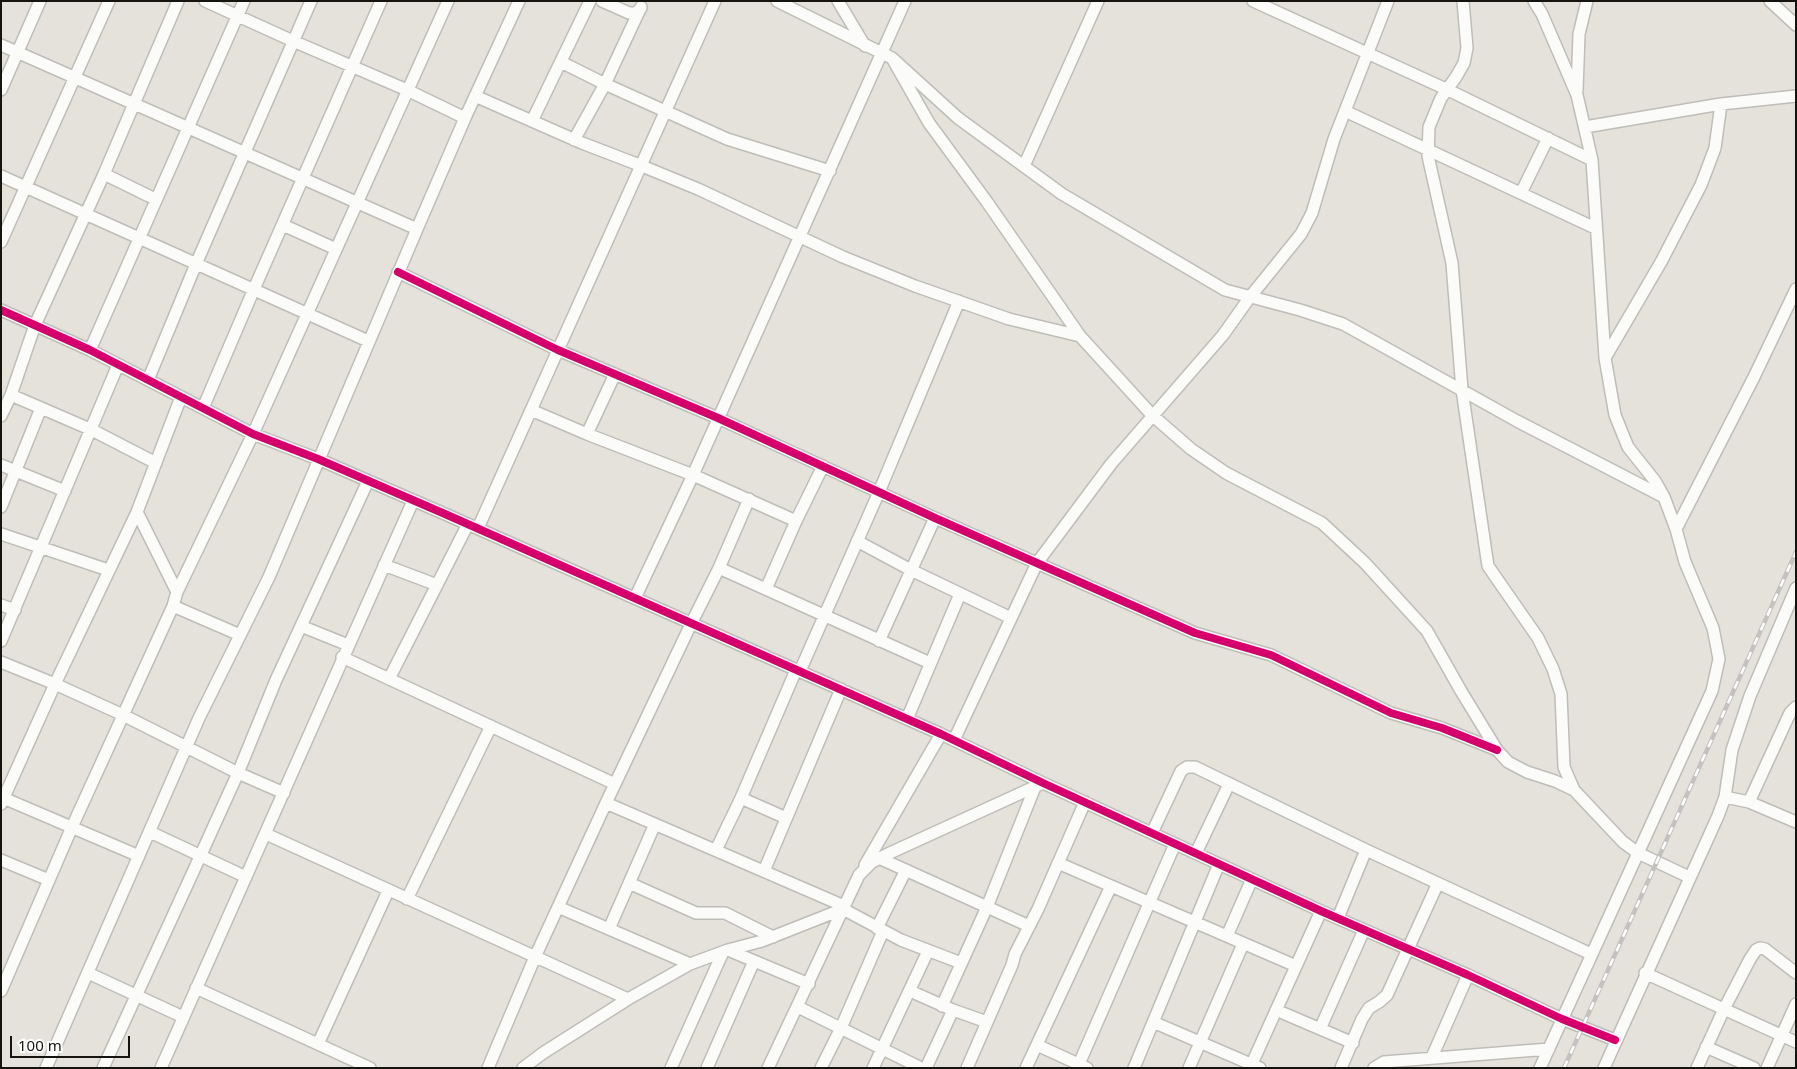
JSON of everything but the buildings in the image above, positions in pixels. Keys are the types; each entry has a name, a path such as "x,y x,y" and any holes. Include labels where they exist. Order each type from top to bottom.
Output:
{"street":[{"path":"1,90 40,1"},
{"path":"2,238 109,1"},
{"path":"1,416 11,395 35,325 84,214 104,174 178,1"},
{"path":"205,1 294,42 407,90 465,118"},
{"path":"90,350 244,1"},
{"path":"148,380 196,264 312,1"},
{"path":"203,408 381,1"},
{"path":"1,990 72,827 173,606 177,592 253,434 448,1"},
{"path":"46,1068 186,748 272,569 416,229 517,4 505,1"},
{"path":"532,121 590,1"},
{"path":"602,1 630,13 636,13 642,4"},
{"path":"389,679 437,585 473,526 532,410 715,1"},
{"path":"777,1 887,56 958,118 1062,194 1225,290 1344,324 1517,421 1664,497"},
{"path":"838,1 865,46"},
{"path":"635,598 693,475 830,171 887,56 906,1"},
{"path":"1024,166 1098,1"},
{"path":"1253,1 1446,88 1592,160"},
{"path":"954,740 1037,563 1111,464 1223,335 1250,297 1301,234 1312,213 1334,139 1388,1"},
{"path":"1463,1 1467,48 1464,63 1456,77 1446,88 1428,127 1428,149 1452,263 1462,390 1488,566 1538,638 1553,669 1561,694 1564,767 1574,790 1623,842 1638,853 1689,877"},
{"path":"1534,1 1542,14 1577,95 1586,128 1592,160 1605,358 1615,415 1628,447 1655,481 1664,497 1676,529 1685,562 1713,628 1718,659 1712,691 1540,1068"},
{"path":"1577,95 1578,46 1587,1"},
{"path":"1770,1 1796,25"},
{"path":"574,140 605,84 642,4"},
{"path":"1,45 416,229"},
{"path":"887,56 929,123 987,202 1080,336 1152,415 1191,449 1226,473 1322,523 1365,563 1427,631 1497,750 1508,762 1527,772 1555,781 1574,790"},
{"path":"561,62 727,139 830,171"},
{"path":"475,96 574,140 642,166 906,283 1009,318 1080,336"},
{"path":"1586,128 1721,104 1796,96"},
{"path":"1605,358 1661,262 1701,185 1715,148 1721,104"},
{"path":"1345,111 1596,228"},
{"path":"1521,193 1548,138"},
{"path":"104,174 155,199"},
{"path":"1,176 368,341"},
{"path":"283,225 336,249"},
{"path":"398,272 558,350 718,418 935,518 1195,633 1271,655 1391,713 1442,728 1497,750"},
{"path":"1676,529 1754,377 1796,289"},
{"path":"716,850 858,541 959,302"},
{"path":"1,310 90,350 253,434 318,459 473,526 798,670 954,740 1039,785 1085,802 1562,1019 1615,1040"},
{"path":"1,641 118,365"},
{"path":"587,434 615,374"},
{"path":"11,395 92,430 156,463"},
{"path":"140,856 2,800 108,570 137,512 181,397"},
{"path":"1,507 41,408"},
{"path":"532,410 587,434 693,475 796,521"},
{"path":"1,465 65,491"},
{"path":"766,589 823,466"},
{"path":"103,1068 238,773 276,680 368,481"},
{"path":"488,1068 535,957 606,803 719,568 749,499"},
{"path":"160,1068 413,501"},
{"path":"137,512 177,592"},
{"path":"879,641 935,518"},
{"path":"1,534 108,570"},
{"path":"858,541 911,570 1012,618"},
{"path":"384,565 437,585"},
{"path":"719,568 930,663"},
{"path":"1604,1068 1615,1040 1718,816 1725,797 1732,750 1750,696 1796,588"},
{"path":"906,719 960,594"},
{"path":"1,605 15,610"},
{"path":"173,606 240,635"},
{"path":"301,626 348,645"},
{"path":"342,657 615,784"},
{"path":"1,662 123,715 186,748 284,793"},
{"path":"764,871 840,689"},
{"path":"1749,802 1790,713 1796,707"},
{"path":"407,900 491,726"},
{"path":"768,1068 859,875 940,734"},
{"path":"1152,833 1181,771 1187,767 1195,767 1438,884 1591,954"},
{"path":"1196,853 1229,784"},
{"path":"859,875 879,858 1039,785"},
{"path":"926,1068 948,1008 961,962 987,907 1039,785"},
{"path":"1725,797 1749,802 1796,822"},
{"path":"741,798 786,818"},
{"path":"967,1068 1012,965 1015,954 1085,802"},
{"path":"606,803 843,907 880,929 928,951 961,962"},
{"path":"609,930 655,824"},
{"path":"150,832 246,877"},
{"path":"266,834 407,900 628,999"},
{"path":"1037,1045 1083,1066 1175,844"},
{"path":"1338,918 1366,850"},
{"path":"879,858 1029,926"},
{"path":"1,860 49,880"},
{"path":"1058,863 1296,966"},
{"path":"1134,1068 1219,864"},
{"path":"821,1068 841,1028 880,929 906,870"},
{"path":"1227,936 1252,879"},
{"path":"629,883 696,913 725,913 773,937"},
{"path":"1342,1068 1362,1019 1369,1008 1380,1002 1388,994 1438,884"},
{"path":"1026,1068 1111,886"},
{"path":"318,1044 388,891"},
{"path":"524,1068 543,1053 628,999 690,964 725,951 773,937 843,907"},
{"path":"558,908 690,964"},
{"path":"1153,1022 1254,1066 1276,1010 1321,910"},
{"path":"1320,1029 1364,930"},
{"path":"1189,1068 1243,944"},
{"path":"1697,1068 1724,1009 1756,950 1760,948 1771,953 1796,973"},
{"path":"725,951 809,984"},
{"path":"671,1068 725,951"},
{"path":"873,1068 928,951"},
{"path":"707,1068 754,961"},
{"path":"88,973 183,1017"},
{"path":"1645,974 1796,1042"},
{"path":"1432,1057 1468,975"},
{"path":"196,988 370,1068"},
{"path":"910,991 948,1008 987,1022"},
{"path":"1767,1068 1796,1004"},
{"path":"798,1007 921,1068"},
{"path":"1276,1010 1353,1043"},
{"path":"1706,1048 1754,1068"},
{"path":"1374,1068 1384,1062 1549,1049"},
{"path":"1462,1068 1467,1055"}],"railway":[{"path":"1564,1068 1796,552"}],"cycle path":[{"path":"398,272 558,350 718,418 935,518 1195,633 1271,655 1391,713 1442,728 1497,750"},
{"path":"1,310 90,350 253,434 318,459 445,514 941,734 1321,911 1468,975 1562,1019 1615,1040"}]}
